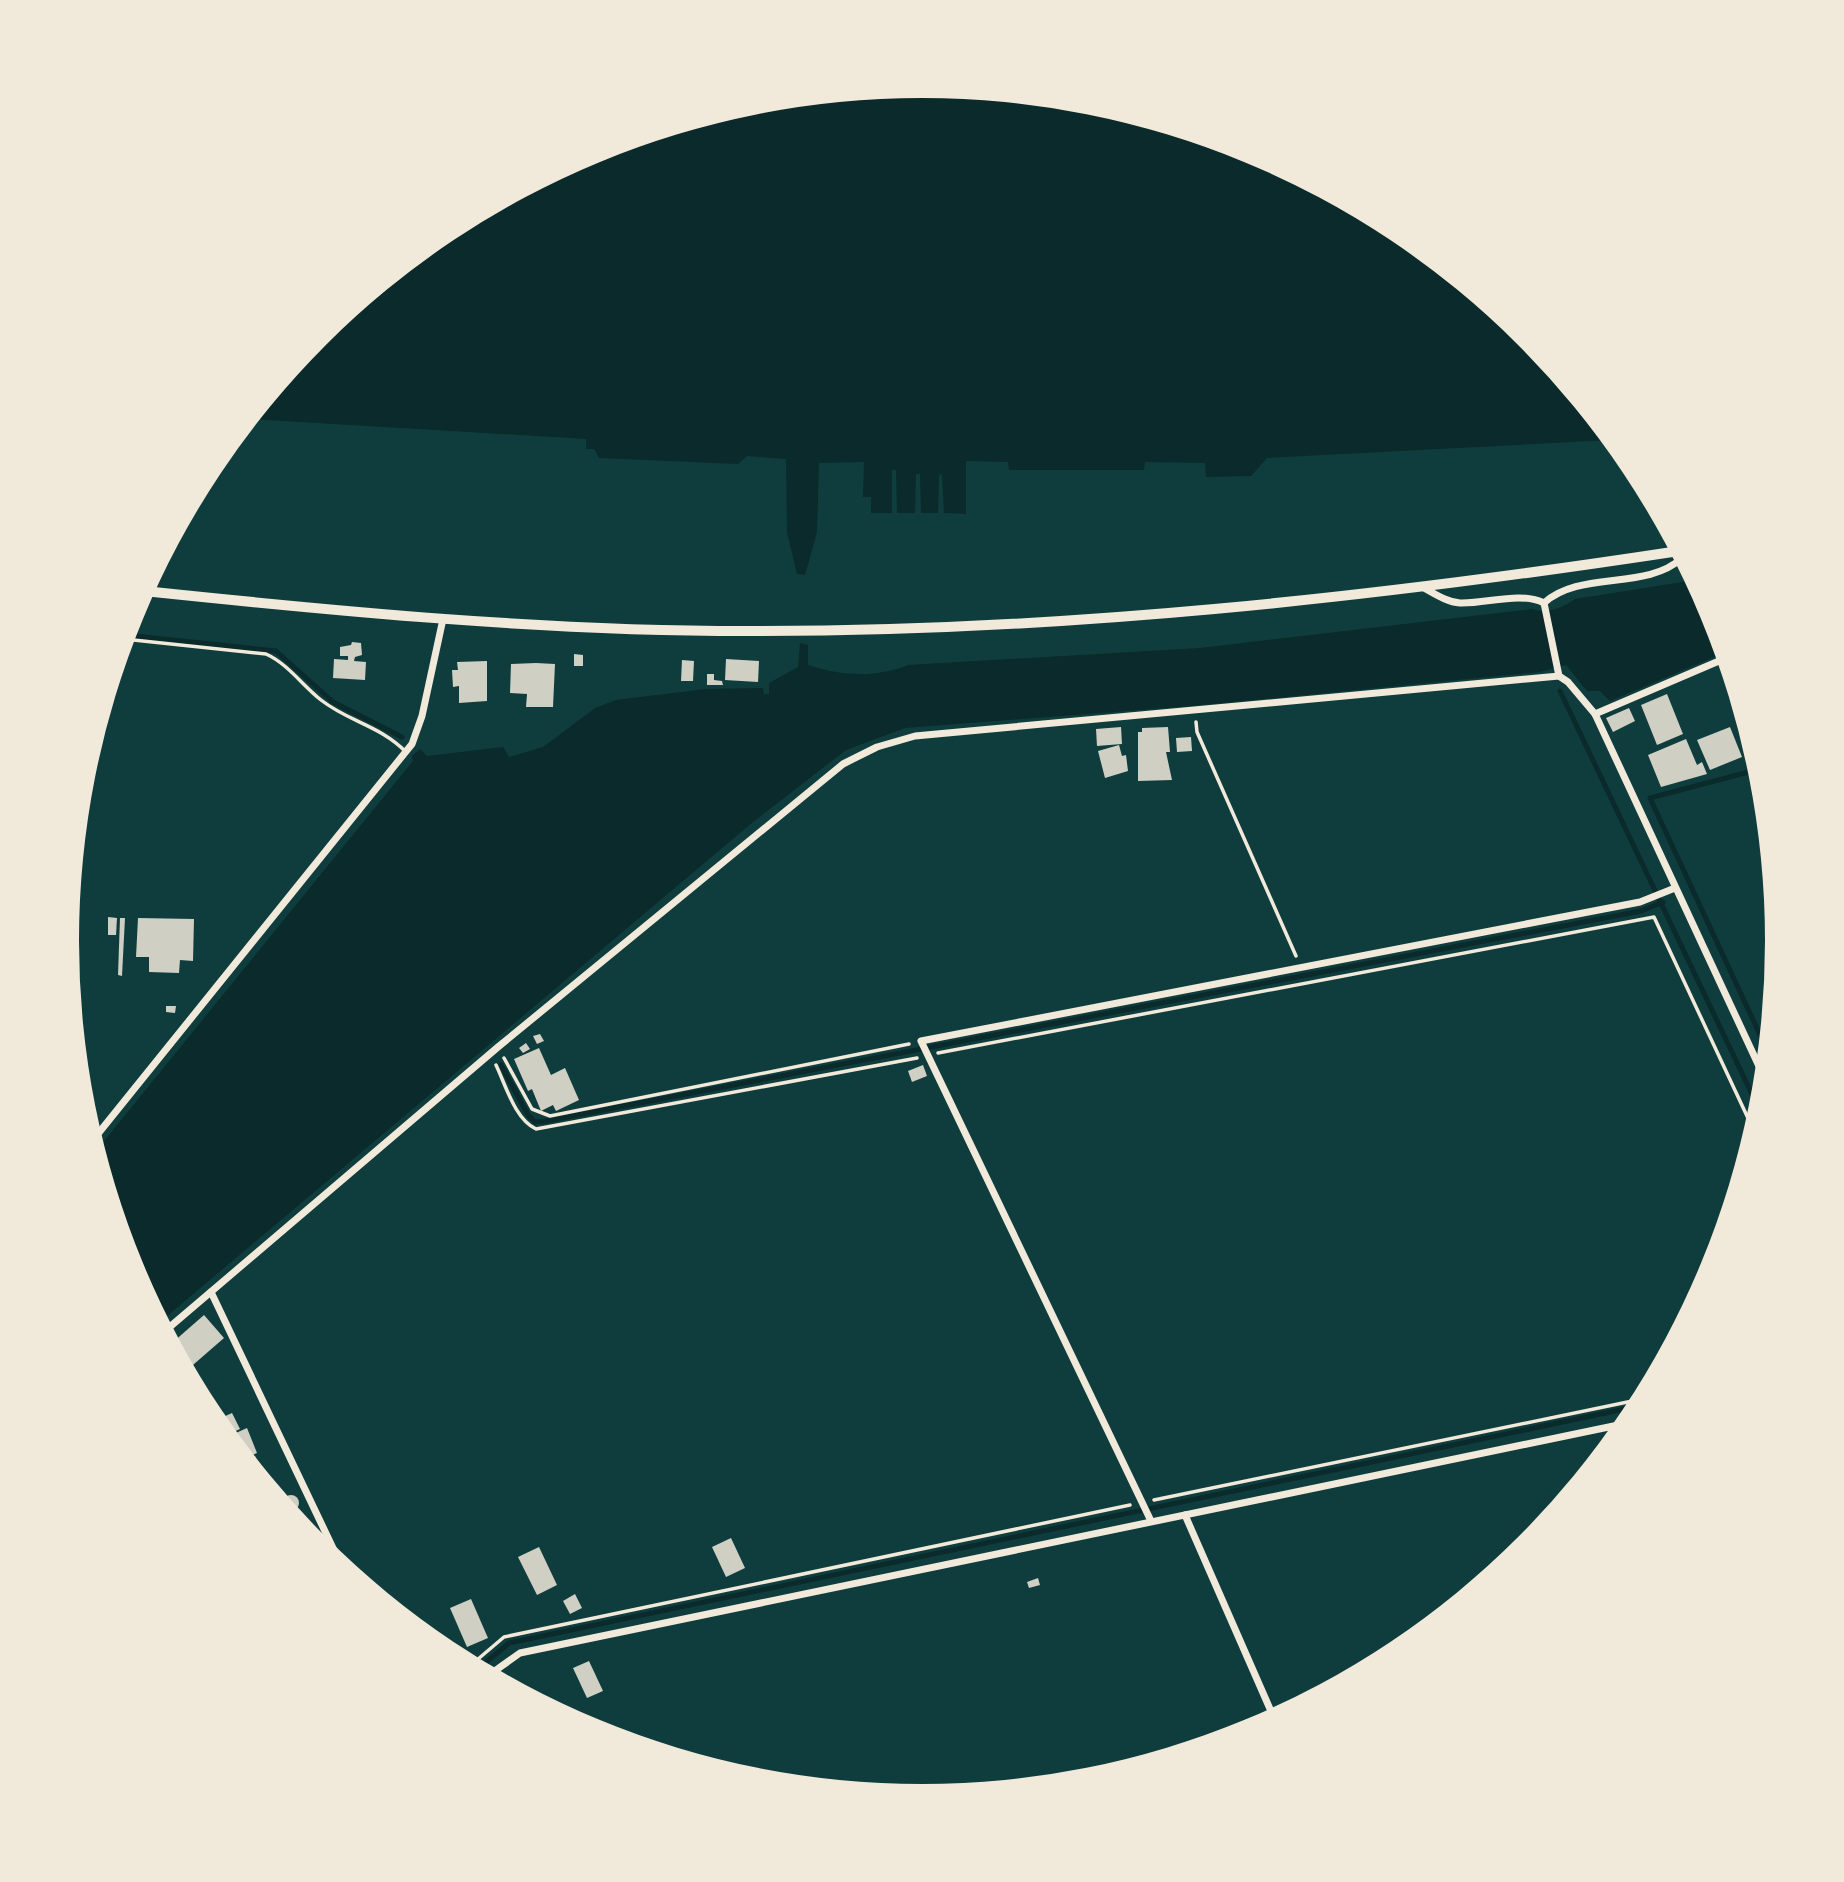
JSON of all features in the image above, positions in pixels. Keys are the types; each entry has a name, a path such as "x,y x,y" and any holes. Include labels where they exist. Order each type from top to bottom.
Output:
{"street":[{"path":"155,591 443,619 745,631 906,629 1254,607 1424,588 1670,552"},
{"path":"1675,562 1666,568 1567,590 1552,596 1546,606 1558,673 1595,714 1671,890 1756,1061"},
{"path":"1424,588 1447,600 1460,603 1529,599 1546,606"},
{"path":"101,1131 412,744 422,716 443,619"},
{"path":"1595,714 1717,662"},
{"path":"172,1325 498,1047 844,764 877,747 915,736 1558,673"},
{"path":"1151,1521 925,1049 1301,967 1648,898 1671,890"},
{"path":"211,1292 329,1540"},
{"path":"497,1669 520,1653 1610,1427"},
{"path":"1185,1515 1269,1709"}],"lane":[{"path":"135,640 266,654 277,659 322,701 386,734 405,752"}],"path":[{"path":"1194,710 1197,732 1301,967"},
{"path":"498,1047 532,1109 550,1116 1654,917 1747,1116"},
{"path":"491,1054 520,1114 528,1125 536,1129 925,1049"},
{"path":"479,1658 503,1637 1144,1507 1627,1402"}],"water":[{"path":"922,98 1032,105 1140,126 1245,162 1295,185 1390,240 1478,307 1556,385 1600,441 1267,458 1251,476 1206,477 1205,463 1145,462 1144,470 1009,470 1008,462 966,461 966,514 944,513 942,474 939,475 938,513 921,513 920,474 916,474 915,513 897,513 896,470 892,470 892,513 871,513 871,497 863,497 864,462 819,463 817,532 805,575 797,574 787,532 786,459 747,456 738,464 599,458 594,449 586,449 586,439 260,420 326,345 366,307 409,272 500,211 549,185 599,162 704,126 812,105"},
{"path":"1684,582 1715,657 1610,701 1600,691 1587,691 1566,665 1540,672 1192,706 905,728 846,750 753,822 167,1316 166,1314 143,1264 103,1142 420,749 427,756 503,747 509,757 543,747 595,708 616,700 706,689 763,688 764,694 769,694 769,683 798,667 800,643 808,645 808,665 846,673 871,674 908,665 1200,648 1532,609 1549,610 1575,599"}],"building":[{"path":"352,642 361,643 362,655 355,657 354,661 366,662 365,680 333,678 334,659 348,660 348,656 340,656 340,647 351,645"},
{"path":"574,654 583,655 583,666 574,666"},
{"path":"726,659 759,661 758,682 725,680"},
{"path":"682,660 694,661 693,681 681,681"},
{"path":"487,661 487,701 459,703 459,686 453,687 452,670 458,670 457,662"},
{"path":"511,664 555,664 553,707 526,707 527,694 510,693"},
{"path":"707,674 714,674 714,680 722,681 723,685 707,685"},
{"path":"1667,694 1683,734 1657,745 1641,705"},
{"path":"1629,708 1635,721 1613,732 1606,718"},
{"path":"1121,727 1122,744 1097,746 1096,729"},
{"path":"1168,727 1170,752 1166,752 1172,780 1138,781 1138,732 1142,732 1142,728"},
{"path":"1730,727 1742,757 1710,770 1697,740"},
{"path":"1191,737 1192,751 1177,752 1176,738"},
{"path":"1686,739 1697,765 1702,762 1707,774 1661,787 1648,755"},
{"path":"1119,745 1122,756 1126,755 1128,771 1105,778 1098,751"},
{"path":"108,917 117,918 116,935 108,935"},
{"path":"120,918 125,918 122,976 118,975"},
{"path":"138,918 194,919 193,961 180,960 179,973 149,972 149,957 136,957"},
{"path":"166,1006 176,1006 175,1013 166,1012"},
{"path":"540,1034 544,1041 537,1044 533,1036"},
{"path":"526,1043 530,1049 523,1053 519,1048"},
{"path":"539,1048 551,1075 565,1068 579,1100 556,1111 553,1105 541,1111 532,1089 528,1091 514,1059"},
{"path":"923,1065 927,1076 912,1082 908,1071"},
{"path":"204,1315 224,1338 193,1365 178,1337"},
{"path":"232,1413 240,1429 236,1431 226,1416"},
{"path":"247,1428 257,1453 253,1454 238,1432"},
{"path":"294,1495 299,1500 298,1508 287,1496"},
{"path":"731,1538 745,1568 726,1577 712,1547"},
{"path":"539,1547 557,1585 537,1595 518,1557"},
{"path":"1038,1578 1040,1585 1029,1588 1027,1582"},
{"path":"575,1594 582,1608 570,1614 563,1601"},
{"path":"471,1599 488,1638 467,1647 450,1608"},
{"path":"589,1661 603,1691 587,1698 573,1668"}],"waterway":[{"path":"136,636 276,651 333,702 402,737"},
{"path":"1560,691 1751,1093"},
{"path":"1748,772 1650,798 1760,1034"},
{"path":"501,1065 528,1115 535,1122 546,1121 1641,911 1663,902"},
{"path":"486,1662 509,1643 1623,1409"}]}
